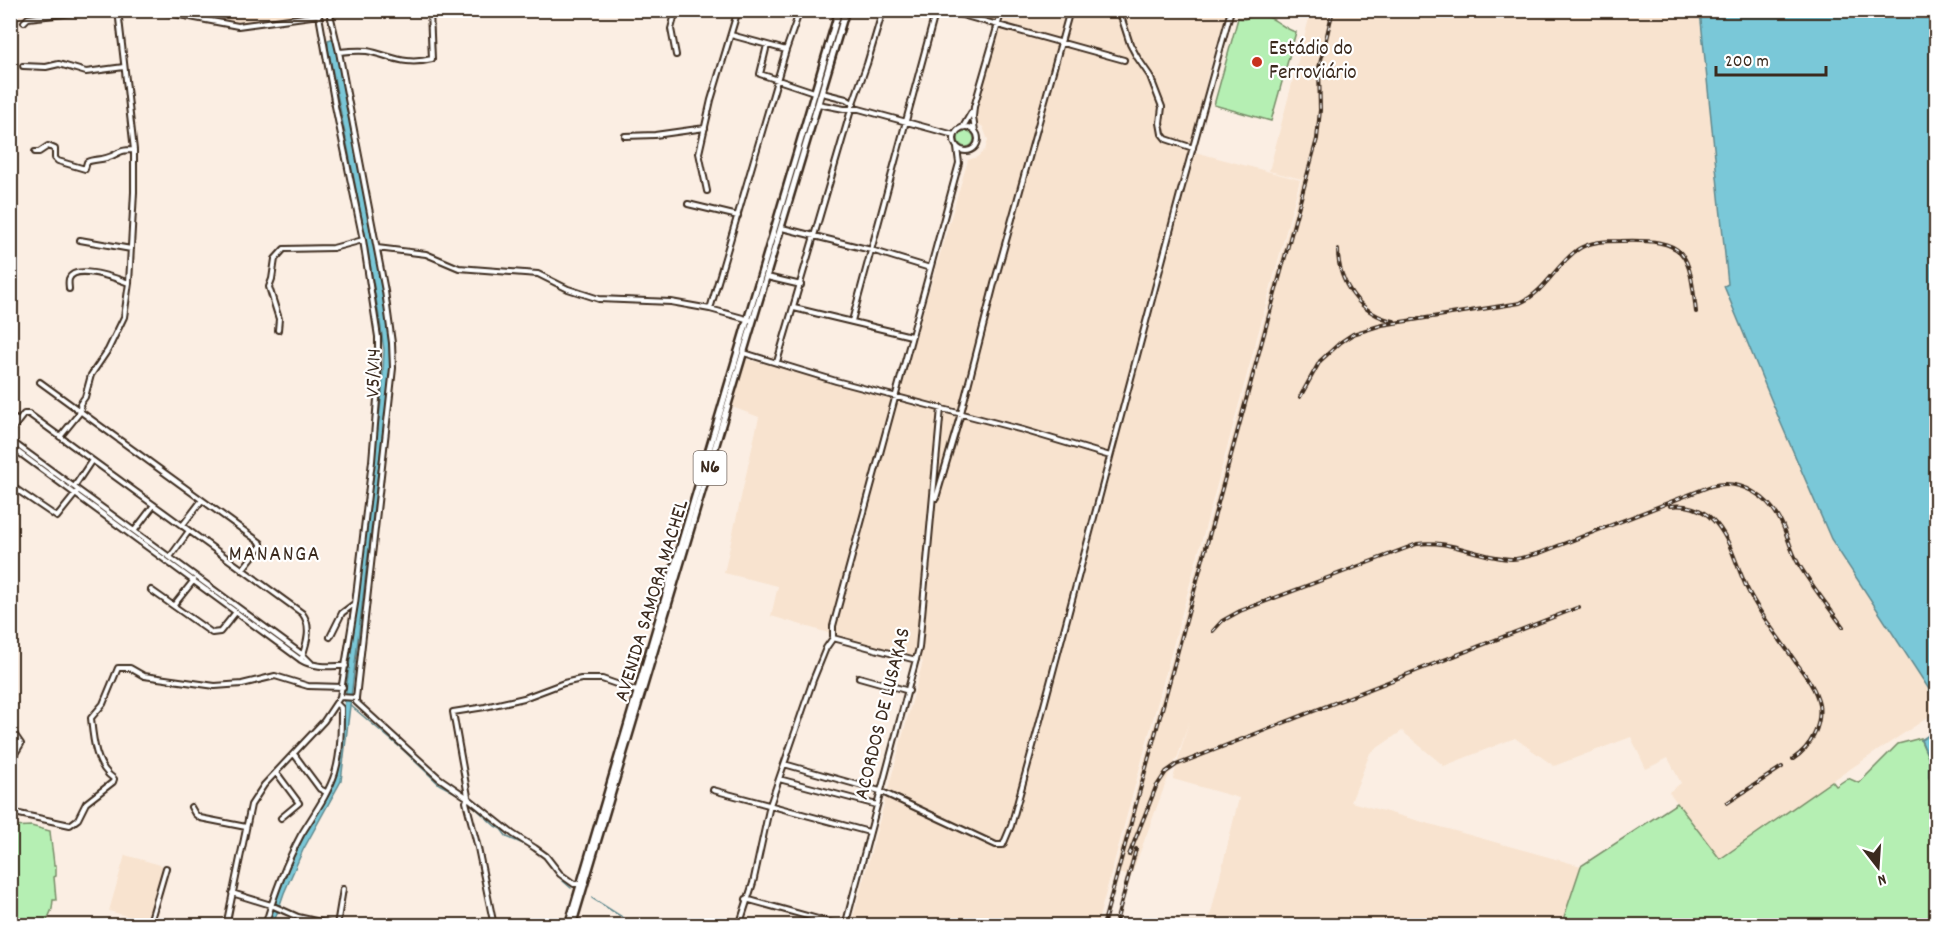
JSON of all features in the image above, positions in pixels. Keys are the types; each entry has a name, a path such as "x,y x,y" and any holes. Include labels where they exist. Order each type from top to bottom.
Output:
{"highway":[{"name":"AVENIDA SAMORA MACHEL","path":"570,926 819,93 839,10"},
{"name":"AVENIDA SAMORA MACHEL","path":"824,73 846,10"},
{"name":"AVENIDA SAMORA MACHEL","path":"570,926 580,884 744,353 751,320 782,228 818,104 819,93"}],"street":[{"path":"24,22 28,18 83,12 94,15 109,10"},
{"path":"60,436 81,411 80,404 85,397 91,375 108,350 124,317 129,284 134,150 118,10"},
{"path":"153,10 238,26 319,13 335,106 363,240 378,337 379,372 372,461 343,687 340,697 324,721 276,772 257,794 251,805 226,926"},
{"name":"V5/V14","path":"329,10 385,291 393,368 356,698"},
{"path":"676,10 671,29 676,55"},
{"path":"707,190 699,153 738,10"},
{"path":"710,309 786,50 800,10"},
{"path":"777,362 853,103 883,10"},
{"path":"852,321 936,10"},
{"path":"944,10 1124,60"},
{"path":"740,925 746,898 753,883 770,805 813,680 826,648 833,638 833,626 959,163 954,135 968,120 974,107 1002,10"},
{"path":"933,507 961,413 994,284 1070,10"},
{"path":"1119,10 1130,44 1150,76 1162,107 1160,123 1162,134 1170,141 1193,148"},
{"path":"784,764 880,790 996,845 1003,845 1011,826 1038,729 1232,10"},
{"path":"339,52 364,51 396,61 432,59 430,11"},
{"path":"731,35 786,50"},
{"path":"767,45 760,74 846,99 859,109"},
{"path":"23,66 46,68 59,64 86,72 124,68"},
{"path":"818,104 851,110 859,109 954,135"},
{"path":"959,163 978,141 973,117 974,107"},
{"path":"625,136 655,135 705,128"},
{"path":"962,128 975,131"},
{"path":"35,152 48,146 55,149 55,158 58,161 85,169 87,162 93,159 106,158 121,150 134,150"},
{"path":"957,148 969,151"},
{"path":"688,204 738,216"},
{"path":"782,228 871,250 930,268"},
{"path":"80,240 131,249"},
{"path":"278,330 279,320 268,286 272,279 275,258 280,252 288,248 333,248 363,240"},
{"path":"377,248 426,254 459,268 538,274 568,289 599,299 658,300 710,309 751,320"},
{"path":"69,289 71,276 87,272 129,284"},
{"path":"767,277 801,285"},
{"path":"794,308 912,336"},
{"path":"744,353 1110,456"},
{"path":"40,382 261,544 242,570"},
{"path":"933,507 941,408"},
{"path":"10,432 24,414 29,414 305,618 308,633 302,658"},
{"path":"10,416 18,421"},
{"path":"10,440 302,658"},
{"path":"10,446 45,468"},
{"path":"73,488 92,460"},
{"path":"10,485 57,517 77,492"},
{"path":"182,526 202,500"},
{"path":"135,530 154,505"},
{"name":"ACORDOS DE LUSAKAS","path":"844,926 916,660 933,507"},
{"path":"103,510 135,530 168,559"},
{"path":"168,559 189,531"},
{"path":"195,579 236,612 311,664 346,666"},
{"path":"174,605 195,579"},
{"path":"151,590 212,633 220,632 236,612"},
{"path":"330,637 342,612 355,604"},
{"path":"833,638 916,660"},
{"path":"10,812 70,825 78,819 86,803 113,782 114,779 106,772 95,751 91,718 103,704 118,668 130,668 144,676 214,686 242,684 274,676 308,686 343,687"},
{"path":"859,677 909,691"},
{"path":"494,926 467,799 453,712 534,696 564,683 581,679 602,679 640,693"},
{"path":"340,697 356,698 356,702 439,778 546,856 560,874 574,884 580,884"},
{"path":"265,926 271,905 300,838 335,773 341,708 336,704"},
{"path":"10,728 21,744 10,762"},
{"path":"294,754 320,789 326,792"},
{"path":"276,772 299,803 281,818"},
{"path":"779,779 877,805"},
{"path":"713,789 869,832"},
{"path":"191,807 200,818 246,827"},
{"path":"149,926 166,868"},
{"path":"232,893 311,920 337,925 343,889"},
{"path":"746,898 844,926"},
{"path":"310,926 311,920"}],"shaded area":[{"path":"315,10 260,22 236,22 172,11"},
{"path":"957,11 999,11 996,21"},
{"path":"1003,11 1227,11 1207,78 1195,152 1300,180 1097,925 851,925 923,661 771,616 778,586 724,573 759,417 732,407 745,359 898,395 968,160 977,157 985,150 988,140 983,127 973,120"},
{"path":"1311,11 1700,11 1728,285 1724,286 1831,539 1936,700 1936,712 1720,859 1669,792 1681,783 1668,758 1646,769 1631,737 1554,766 1515,738 1444,766 1402,731 1370,753 1351,802 1581,866 1561,925 1208,925 1239,798 1173,779 1189,721 1178,756 1131,876 1114,872 1302,179 1269,171"},
{"path":"125,855 164,866 148,922 109,911"}],"green space":[{"name":"Estádio do Ferroviário","path":"1241,11 1260,11 1259,15 1270,18 1296,32 1271,121 1214,105 1238,18 1244,19 1258,15"},
{"path":"963,131 969,131 974,139 972,145 963,147 958,142 958,136"},
{"path":"1921,738 1930,762 1929,776 1936,795 1936,925 1561,926 1581,866 1677,803 1720,859 1832,781 1836,786 1848,778 1859,783 1898,744"},
{"path":"31,826 50,831 54,865 56,865 56,876 54,877 56,900 53,900 45,925 24,925 11,922 11,827"}],"water":[{"path":"1700,11 1936,11 1936,700 1831,539 1724,286 1728,284"},
{"path":"334,38 383,291 390,338 390,372 341,781 303,850 273,925 267,926 273,903 301,838 336,774 382,393 384,350 366,240 328,48 328,40"},
{"path":"1936,724 1936,795 1929,776 1929,758 1921,740 1932,733"}],"waterway":[{"path":"350,705 439,784 465,798"},
{"path":"468,801 501,829 507,837 528,846"},
{"path":"540,853 571,888"},
{"path":"592,898 636,926"}],"railway":[{"path":"1103,926 1317,139 1320,110 1319,68 1333,10"},
{"path":"1300,397 1320,361 1353,334 1382,325 1520,303 1537,292 1569,256 1593,243 1643,241 1660,243 1681,253 1691,275 1696,312"},
{"path":"1338,250 1342,274 1354,296 1371,312 1394,321"},
{"path":"1213,631 1222,621 1240,611 1417,544 1441,544 1488,556 1519,558 1540,553 1711,486 1722,484 1743,487 1753,492 1777,514 1798,563 1843,627"},
{"path":"1670,506 1687,506 1698,510 1708,515 1719,527 1756,605 1807,678 1818,698 1817,728 1810,742 1793,759"},
{"path":"1129,855 1156,787 1166,772 1176,765 1579,607"},
{"path":"1727,803 1782,767"},
{"path":"1115,926 1136,849"}],"place":[{"name":"Estádio do Ferroviário","path":"1257,62"}],"district":[{"name":"MANANGA","path":"275,555"}]}
